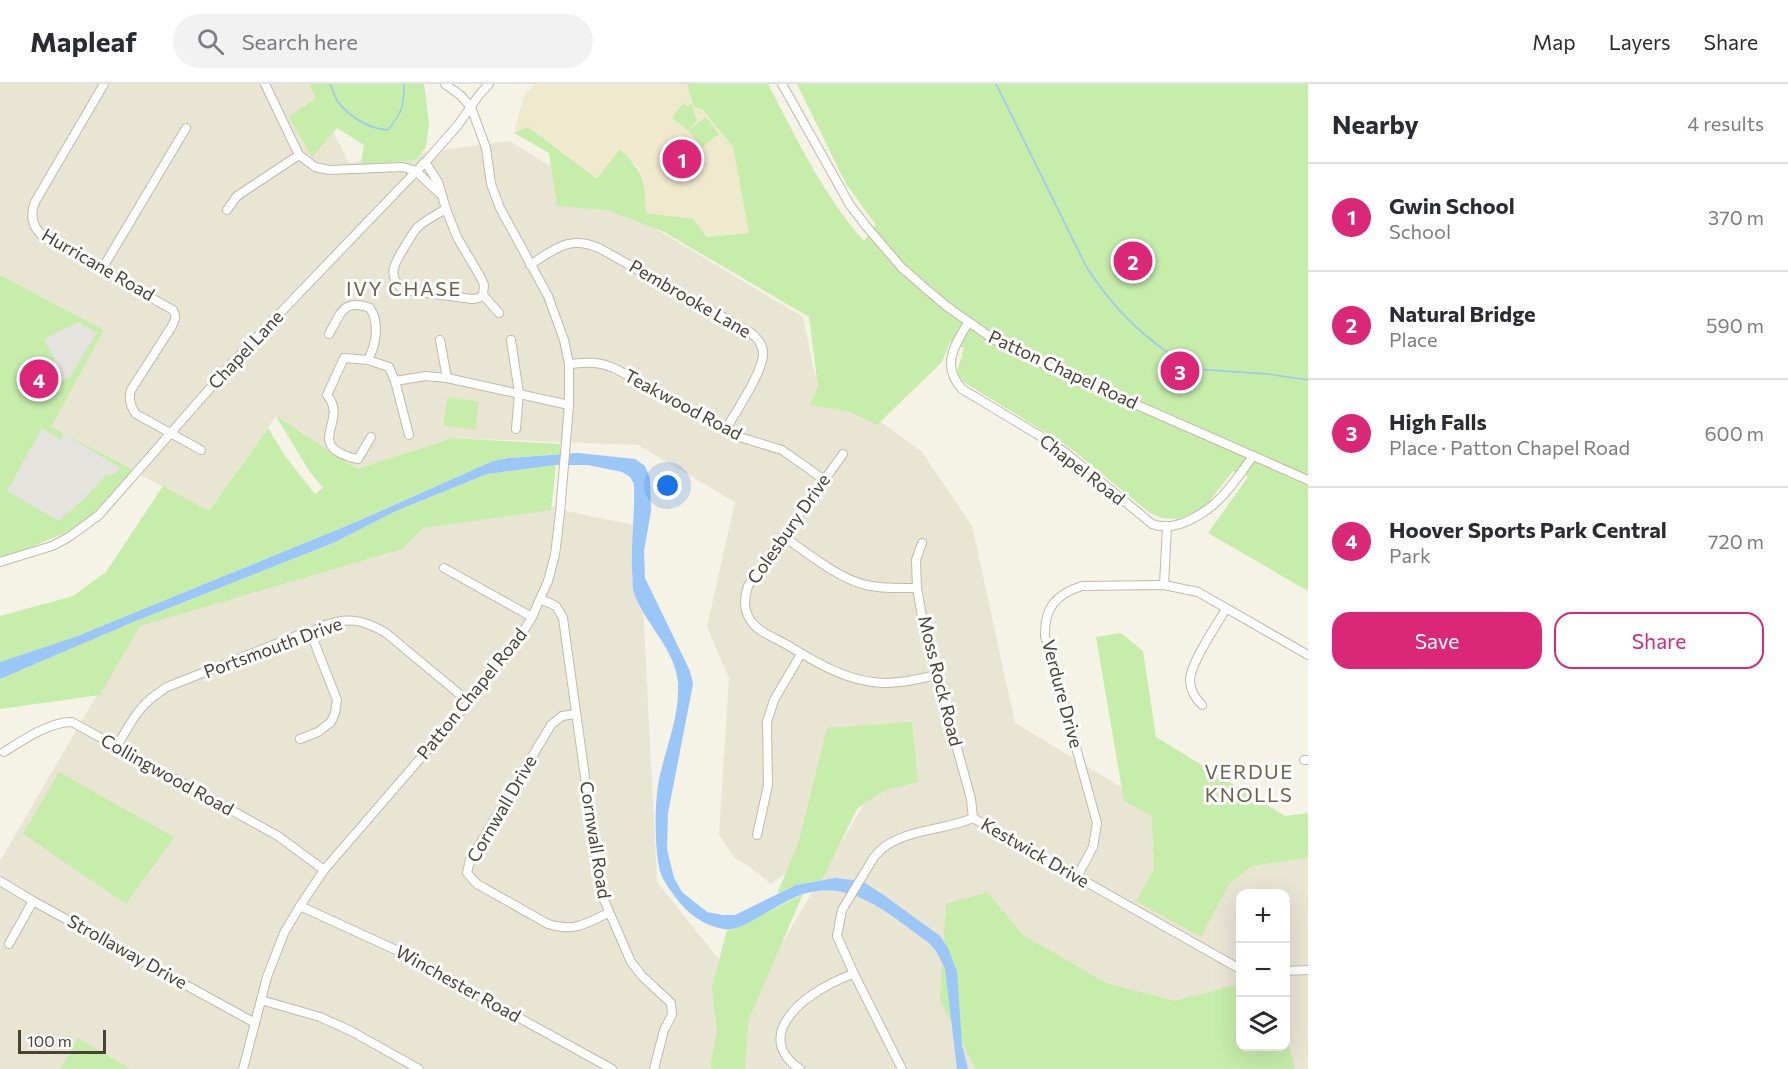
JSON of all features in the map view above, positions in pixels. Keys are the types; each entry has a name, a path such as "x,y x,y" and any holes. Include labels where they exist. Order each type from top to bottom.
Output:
{"street":[{"name":"Hurricane Road","path":"104,84 36,202 32,216 33,224 41,235 168,306 175,314 172,326 129,396 130,404 136,414 171,433"},
{"path":"265,84 299,154 315,167 329,170 403,167 416,171 440,194"},
{"path":"446,84 471,107 489,84"},
{"name":"Patton Chapel Road","path":"782,84 843,193 866,226 903,268 945,306 993,339 1039,362 1308,480"},
{"name":"Chapel Lane","path":"0,562 52,546 83,528 111,502 232,362 426,162 471,107"},
{"name":"Patton Chapel Road","path":"243,1069 267,977 284,933 300,906 324,870 469,702 515,645 540,599 555,555 566,449 569,364 556,315 509,228 495,196 486,147 471,107"},
{"path":"102,269 186,128"},
{"path":"227,210 237,196 299,154"},
{"path":"426,162 438,182 440,194 457,237 484,285 483,296 499,313"},
{"path":"446,209 417,229 396,262 394,278 404,290 412,292 472,299 483,296"},
{"name":"Pembrooke Lane","path":"530,265 568,243 587,243 750,332 761,344 763,360 757,375 726,429"},
{"path":"329,334 348,305 370,308 373,312 375,329 373,351 368,360"},
{"name":"Chapel Road","path":"968,323 957,340 950,365 955,382 962,389 1066,453 1144,519 1160,527 1167,527"},
{"path":"440,340 447,378"},
{"path":"511,340 519,393 516,429"},
{"path":"371,437 358,459 352,459 336,451 330,443 329,435 336,411 333,402 327,396 344,358 368,360 389,367 395,381 408,435"},
{"name":"Teakwood Road","path":"569,364 603,363 745,440 782,450 823,479"},
{"path":"395,381 426,376 447,378 569,405"},
{"path":"171,433 201,450"},
{"name":"Colesbury Drive","path":"843,454 748,586 744,602 748,616 756,627 801,654 846,676 871,682 897,684 936,675"},
{"path":"1164,585 1167,527 1192,519 1215,505 1253,456"},
{"path":"783,536 845,577 858,583 883,588 917,588"},
{"name":"Moss Rock Road","path":"922,543 916,560 917,588 924,628 971,799 973,818"},
{"path":"444,568 532,617"},
{"name":"Verdure Drive","path":"1077,877 1093,847 1096,823 1045,636 1048,612 1056,599 1082,586 1164,585 1198,592 1308,655"},
{"name":"Cornwall Road","path":"540,599 556,606 564,618 599,885 608,913 630,962 672,1003 672,1015 664,1030 654,1069"},
{"path":"1202,705 1195,698 1191,688 1191,672 1226,609"},
{"name":"Portsmouth Drive","path":"117,746 139,710 151,697 167,687 301,634 312,634 320,627 338,621 354,620 371,624 386,633 469,702"},
{"path":"300,739 318,732 331,722 336,713 337,700 312,634"},
{"path":"757,835 768,785 766,722 774,700 801,654"},
{"name":"Cornwall Drive","path":"576,714 562,716 550,725 470,860 467,873 477,884 548,924 560,928 578,927 608,913"},
{"name":"Collingwood Road","path":"4,752 61,722 72,722 278,836 324,870"},
{"name":"Kestwick Drive","path":"902,1069 837,936 839,920 847,901 879,851 894,840 916,833 960,824 973,818 1236,967"},
{"name":"Strollaway Drive","path":"0,881 255,1023"},
{"path":"9,944 33,901"},
{"name":"Winchester Road","path":"300,906 396,950 612,1069"},
{"path":"1290,971 1308,970"},
{"path":"800,1069 783,1054 780,1042 782,1030 806,998 854,974"},
{"path":"261,1000 320,1017 351,1031 418,1069"}],"shaded area":[{"path":"0,84 309,84 349,163 509,141 803,317 815,375 921,451 972,526 1015,723 1252,866 1308,858 1308,1069 0,1069 0,861 140,621 511,481 557,509 639,526 657,882 750,998 874,787 902,733 814,853 771,884 734,857 719,835 729,678 707,627 735,502 638,445 452,438 357,469 276,416 209,511 50,427 104,330 0,275"},
{"path":"535,84 687,84 694,108 702,109 733,147 749,233 707,237 693,219 646,213 644,183 639,168 620,150 597,179 528,127 514,133 524,96"},
{"path":"78,322 97,333 70,377 61,381 57,379 54,358 45,342 46,338"},
{"path":"42,428 61,440 64,434 121,468 114,475 106,475 59,521 7,491"}],"green space":[{"path":"309,84 424,84 429,123 426,147 416,160 361,164 364,145 337,128 312,157 289,117 316,98"},
{"path":"687,84 768,84 823,186 864,241 876,225 846,184 797,84 1308,84 1308,591 1208,533 1248,477 1233,471 1204,508 1178,519 1162,518 1150,513 1069,447 962,381 957,372 964,348 950,342 942,362 877,425 848,411 810,405 818,387 809,317 664,232 608,210 557,206 549,153 514,133 528,127 597,179 620,149 642,177 646,213 693,219 707,237 749,233 733,147 702,109 694,108"},
{"path":"683,103 688,107 691,103 697,121 687,130 672,118"},
{"path":"706,117 719,134 702,147 688,130"},
{"path":"0,275 104,330 51,427 133,470 82,526 0,560"},
{"path":"448,397 479,402 475,430 443,425"},
{"path":"276,416 357,469 452,438 560,444 560,454 493,461 356,522 75,637 0,662 0,616 73,596 106,572 163,486 209,511 268,428 285,456 315,494 323,488 309,471"},
{"path":"556,465 551,510 423,528 402,549 140,626 100,695 0,709 0,679 131,623 333,543 396,511 487,474"},
{"path":"1121,633 1143,651 1156,737 1285,816 1308,813 1308,858 1252,866 1229,884 1201,937 1136,901 1154,869 1152,816 1124,801 1096,637"},
{"path":"912,722 918,782 885,790 857,809 822,880 796,885 777,894 799,841 827,728"},
{"path":"59,772 174,837 126,904 23,834"},
{"path":"987,892 1023,935 1106,983 1175,1001 1236,985 1236,1051 1290,1050 1295,1069 976,1069 940,1001 946,904"},
{"path":"803,894 748,1021 745,1069 710,1067 717,1032 712,987 727,930 740,926"},
{"path":"78,1038 130,1069 60,1069"}],"water":[{"path":"578,453 635,459 645,466 650,478 651,511 644,551 645,578 690,671 693,684 668,813 667,849 674,878 682,892 707,912 735,915 796,885 835,878 862,881 940,936 948,948 957,972 962,1045 968,1069 957,1069 945,968 928,942 885,911 854,895 821,890 798,896 749,923 724,929 703,922 691,914 665,882 658,861 656,807 659,781 675,716 678,682 676,670 666,648 634,593 632,559 634,484 630,477 622,472 588,465 556,465 487,474 396,511 333,543 131,623 0,679 0,662 75,637 356,522 493,461"}],"waterway":[{"path":"330,84 338,102 348,113 367,125 388,130 401,109 404,84"},
{"path":"996,84 1086,266 1103,291 1132,323 1177,360 1191,368 1268,374 1308,380"}],"place":[{"name":"Gwin School","path":"682,159"},
{"name":"Natural Bridge","path":"1133,261"},
{"name":"High Falls","path":"1180,371"},
{"name":"Hoover Sports Park Central","path":"39,379"}],"district":[{"name":"IVY CHASE","path":"404,289"},
{"name":"VERDUE KNOLLS","path":"1249,784"}]}
